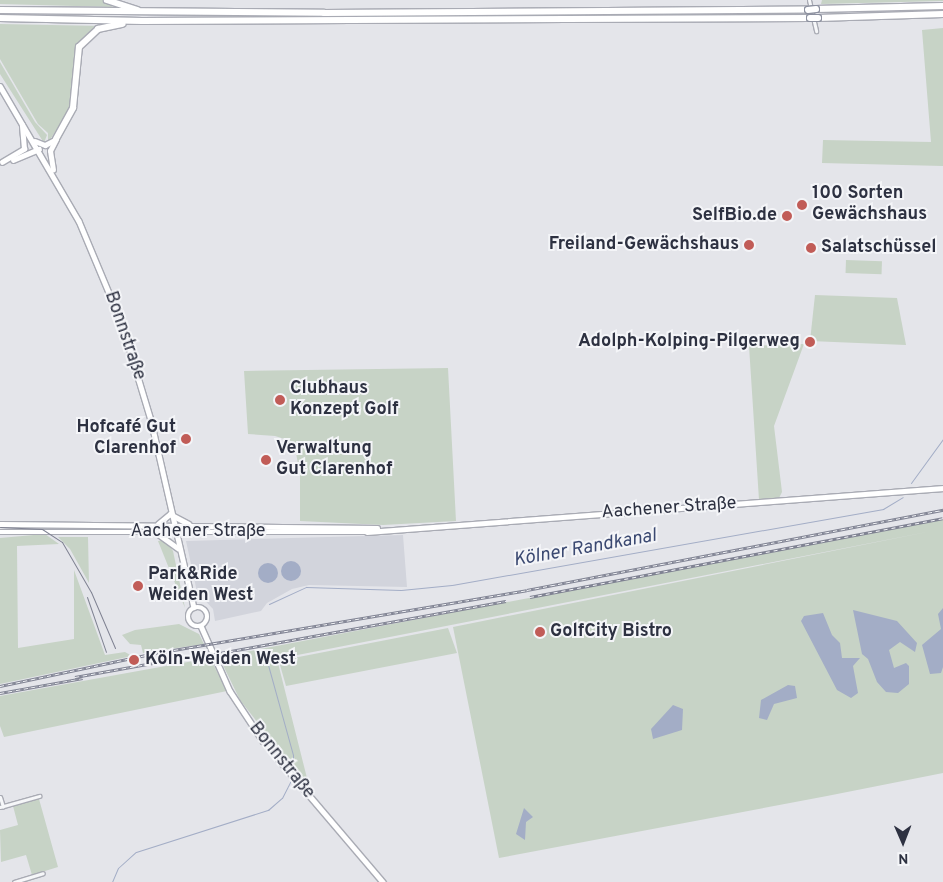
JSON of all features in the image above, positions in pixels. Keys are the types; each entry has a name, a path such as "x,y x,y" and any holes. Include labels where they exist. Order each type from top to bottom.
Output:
{"highway":[{"path":"107,0 122,7 151,12"},
{"path":"0,10 151,12 808,10 943,6"},
{"path":"0,18 142,22 818,18 943,14"},
{"path":"56,139 72,114 75,60 81,44 103,27 142,22"}],"main road":[{"name":"Bonnstraße","path":"0,86 54,174 79,221 122,324 148,411 170,514 194,607"},
{"path":"1,162 24,149 26,140 20,118"},
{"path":"33,140 46,145 56,139"},
{"path":"54,174 50,151 56,139"},
{"path":"1,162 39,149"},
{"name":"Aachener Straße","path":"0,532 338,533 943,488"},
{"path":"157,524 170,514 190,525"},
{"name":"Aachener Straße","path":"0,524 157,524 396,529"},
{"path":"157,533 178,548"},
{"path":"194,607 207,613 207,619 201,626 189,621 188,615 194,607"},
{"name":"Bonnstraße","path":"201,626 238,704 290,774 382,882"}],"street":[{"path":"809,0 816,31"},
{"path":"0,797 1,807 39,796"},
{"path":"14,882 43,874"}],"shaded area":[{"path":"403,535 407,587 309,585 292,589 267,603 261,611 215,621 213,609 197,592 186,541"}],"green space":[{"path":"0,0 104,0 113,7 0,4"},
{"path":"822,0 943,0 943,1 821,4"},
{"path":"0,24 102,26 86,35 77,49 72,105 48,143 48,133 38,124 0,59"},
{"path":"943,28 943,166 822,163 823,140 931,142 922,30"},
{"path":"0,62 35,122 47,135 44,143 0,74"},
{"path":"846,260 882,261 882,274 846,273"},
{"path":"815,295 897,298 906,345 810,341"},
{"path":"804,344 774,426 782,492 779,498 759,500 749,346"},
{"path":"448,368 456,521 383,525 300,521 300,475 294,442 275,436 248,434 244,371"},
{"path":"943,519 943,773 827,796 499,858 453,627 932,531 277,659 310,790 240,700 219,657"},
{"path":"45,534 59,544 17,546 18,648 74,639 74,570 105,655 125,652 132,656 0,684 0,538"},
{"path":"58,537 88,537 89,583 70,549"},
{"path":"165,540 173,551 185,608 158,541"},
{"path":"179,624 199,634 204,644 143,653 141,645 130,644 122,635 135,630"},
{"path":"448,628 457,653 286,686 280,665 283,660"},
{"path":"210,658 227,691 4,737 0,726 0,696"},
{"path":"39,799 58,867 32,875 26,855 1,862 0,830 18,825 13,806"}],"water":[{"path":"291,561 298,564 301,571 298,578 291,581 284,578 281,571 284,564"},
{"path":"268,563 275,566 278,573 275,580 268,583 261,580 258,573 261,566"},
{"path":"943,608 943,667 941,673 930,674 922,645 941,629 938,614"},
{"path":"853,610 897,621 917,643 915,652 900,642 889,650 894,668 906,663 909,666 909,684 898,693 886,692 877,682 868,659 862,654"},
{"path":"823,613 832,635 840,643 842,658 860,658 853,666 858,693 851,698 837,690 801,621 804,616"},
{"path":"788,685 795,686 797,698 774,704 767,720 759,718 761,700"},
{"path":"673,705 683,709 682,730 653,739 651,729"},
{"path":"524,808 533,817 526,822 525,840 516,834"}],"waterway":[{"name":"Kölner Randkanal","path":"911,483 943,439"},
{"name":"Kölner Randkanal","path":"269,604 306,587 401,590 452,585 883,509 903,497"},
{"name":"Kölner Randkanal","path":"265,654 293,755 293,775"},
{"name":"Kölner Randkanal","path":"112,882 118,868 136,852 268,810 282,798 292,778"}],"tram line":[{"path":"0,527 42,529 62,542 91,592 115,648"},
{"path":"87,597 106,652"}],"railway":[{"path":"0,686 150,654 527,590 943,510"},
{"path":"530,597 943,518"},
{"path":"198,657 506,601"},
{"path":"75,677 203,654"},
{"path":"0,693 83,678"}],"place":[{"name":"100 Sorten Gewächshaus","path":"802,205"},
{"name":"SelfBio.de","path":"787,216"},
{"name":"Freiland-Gewächshaus","path":"749,245"},
{"name":"Salatschüssel","path":"811,248"},
{"name":"Adolph-Kolping-Pilgerweg","path":"810,342"},
{"name":"Clubhaus Konzept Golf","path":"280,400"},
{"name":"Hofcafé Gut Clarenhof","path":"186,439"},
{"name":"Verwaltung Gut Clarenhof","path":"266,460"},
{"name":"Park&Ride Weiden West","path":"138,586"},
{"name":"GolfCity Bistro","path":"540,632"},
{"name":"Köln-Weiden West","path":"134,660"}]}
